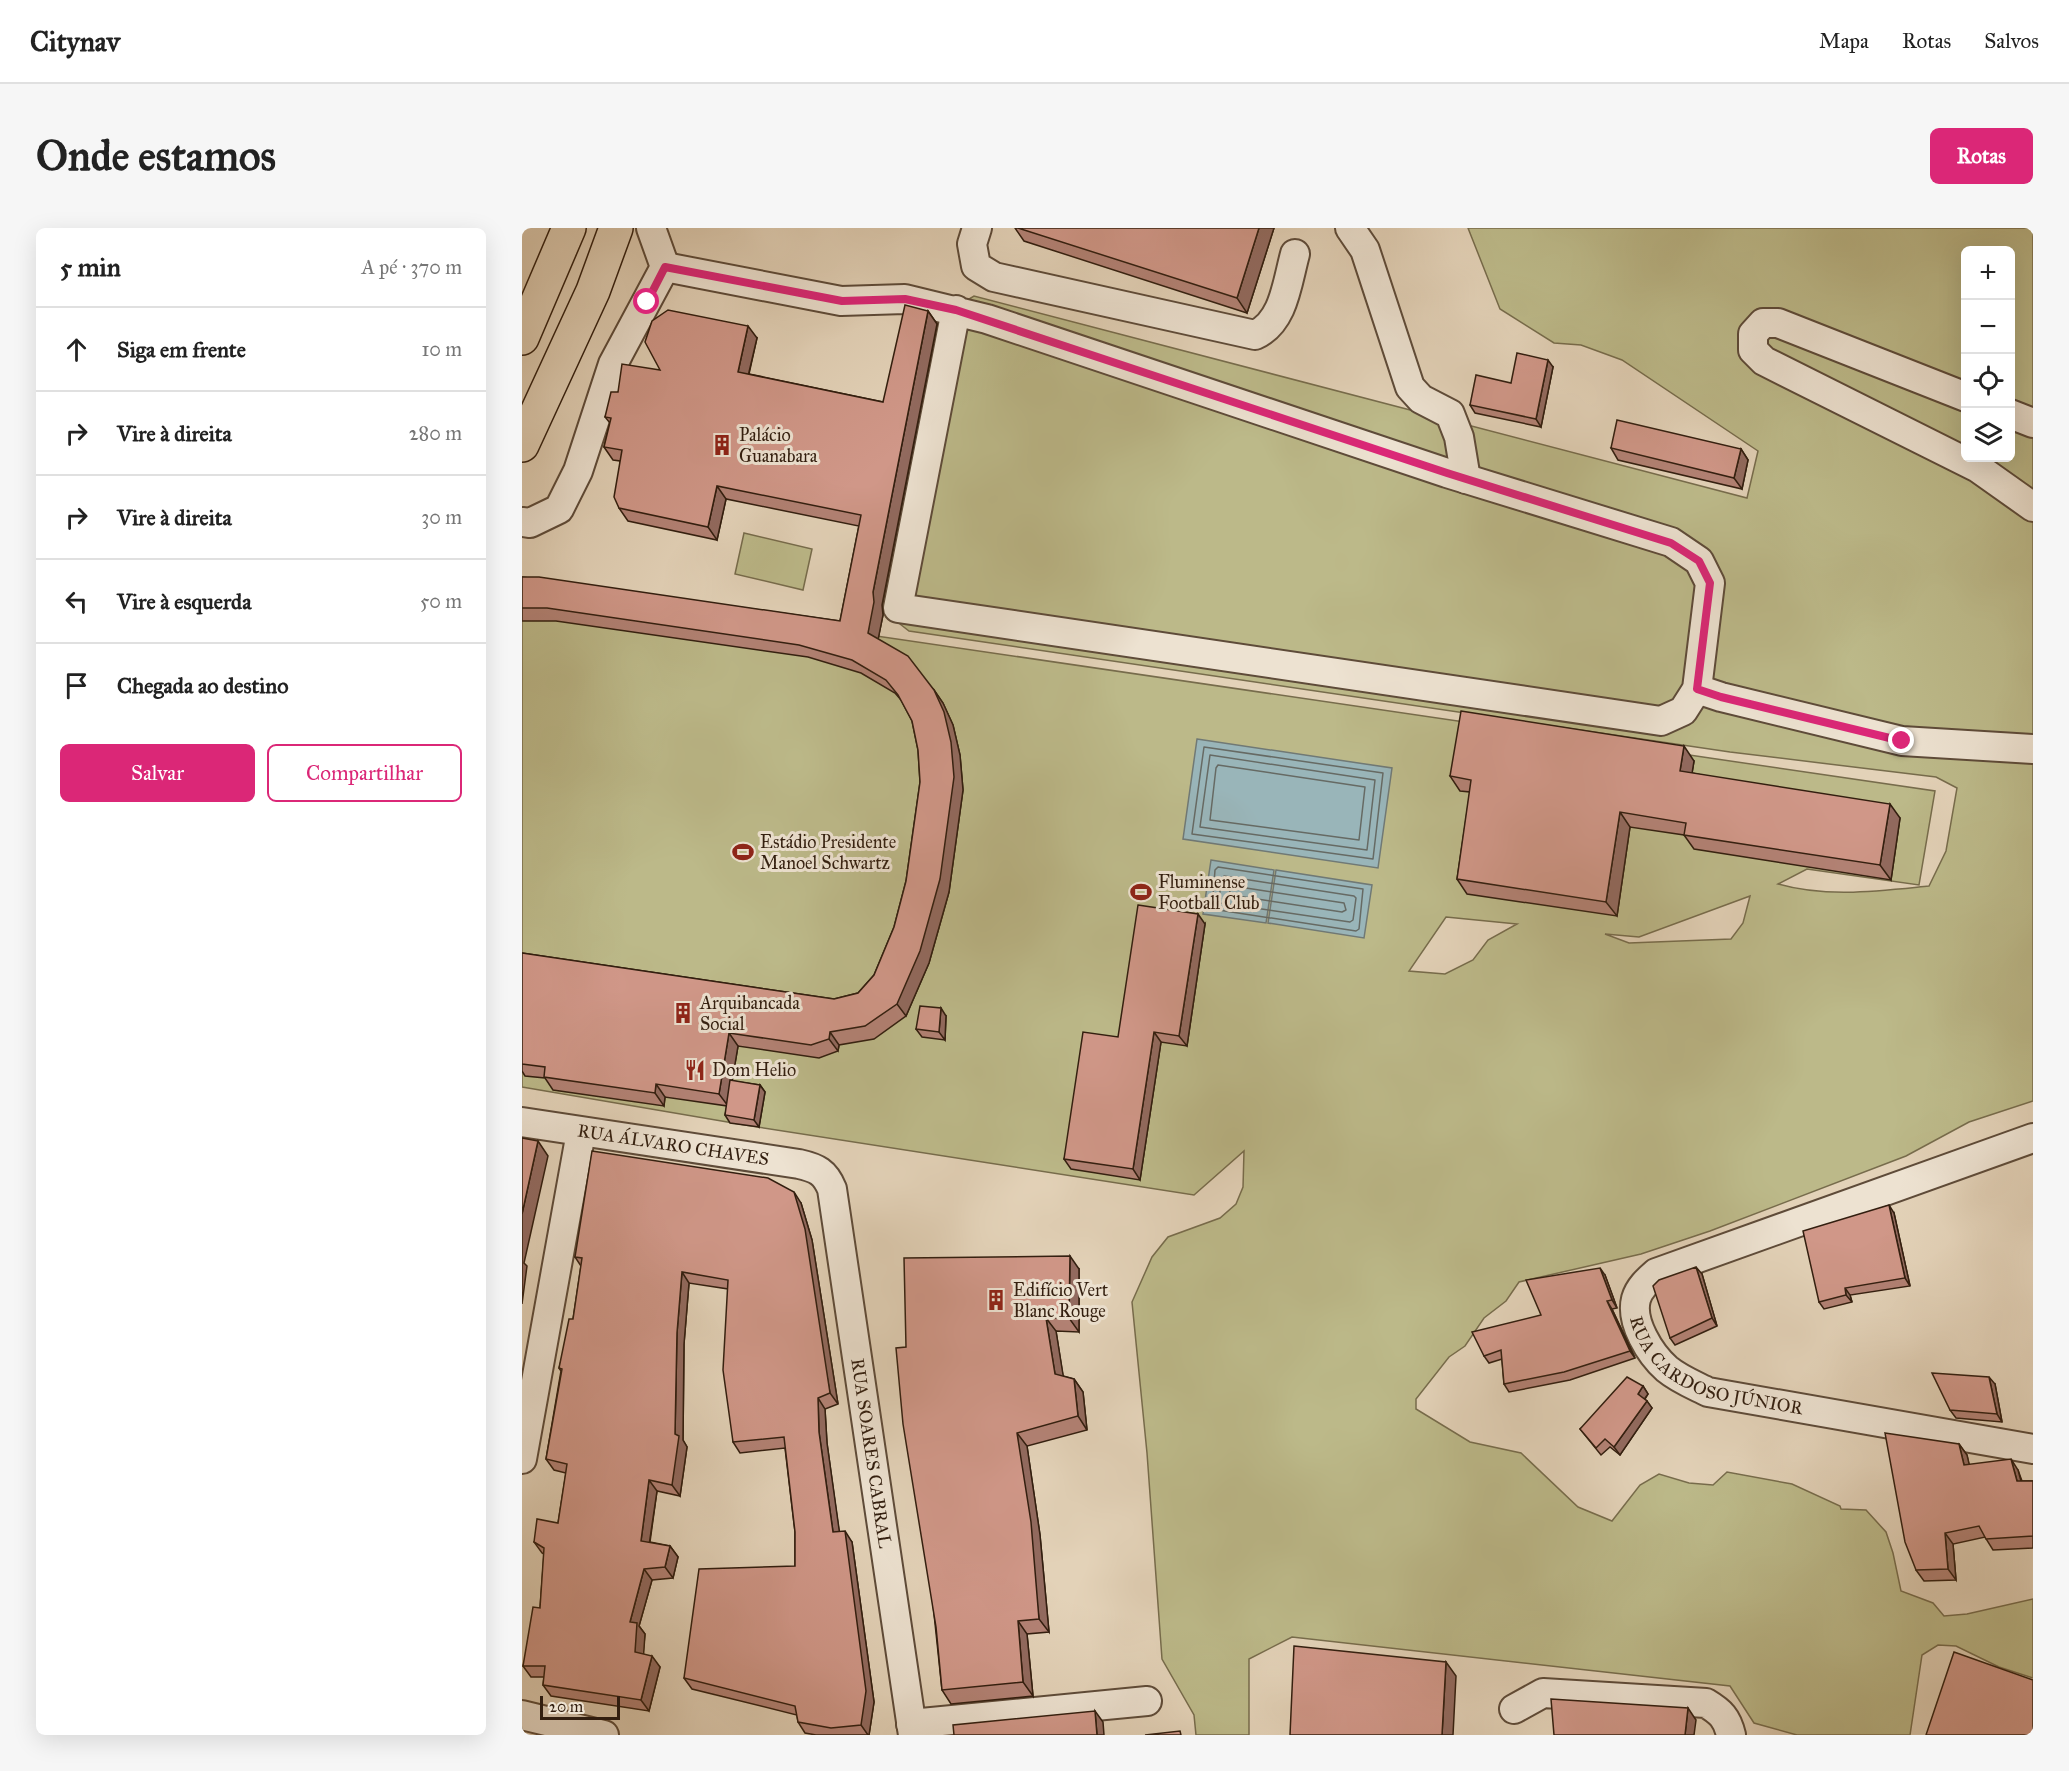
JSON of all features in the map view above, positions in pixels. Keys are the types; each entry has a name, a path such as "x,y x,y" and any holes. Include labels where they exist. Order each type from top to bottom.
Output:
{"main road":[{"path":"522,338 569,228"},
{"path":"522,445 593,291 616,228"}],"street":[{"path":"522,522 530,523 560,509 578,471 613,364 665,267 651,228"},
{"path":"977,228 972,244 976,266 994,277 1255,335 1267,330 1277,316 1295,254"},
{"path":"1350,228 1365,250 1410,387 1421,399 1450,414 1460,437 1466,479"},
{"path":"665,267 842,301 905,299 956,310 1466,479 1671,543 1699,561 1710,583 1697,689 1683,711 1661,721 898,608 956,310"},
{"path":"1961,395 1778,322 1763,323 1753,334 1753,350 1764,361 1978,468 2033,507"},
{"path":"2015,416 2033,423"},
{"path":"1697,689 1721,697 1902,741 2033,749"},
{"name":"RUA ÁLVARO CHAVES","path":"522,1122 799,1164 824,1172"},
{"path":"522,1459 581,1132"},
{"name":"RUA CARDOSO JÚNIOR","path":"2033,1138 1656,1273 1639,1292 1635,1312 1640,1329 1658,1360 1677,1376 1708,1392 2033,1449"},
{"name":"RUA SOARES CABRAL","path":"824,1172 832,1189 912,1730"},
{"path":"1514,1709 1543,1694 1706,1703 1722,1712 1728,1722 1731,1735"},
{"path":"912,1730 1147,1701"},
{"path":"522,1715 604,1735"}],"shaded area":[{"path":"1468,228 2033,228 2033,1101 1969,1122 1906,1156 1710,1231 1641,1254 1519,1282 1506,1301 1484,1318 1465,1346 1449,1357 1416,1399 1416,1409 1470,1442 1521,1453 1578,1507 1612,1521 1640,1485 1659,1474 1689,1483 1713,1485 1727,1472 1792,1484 1840,1506 1841,1509 1866,1510 1886,1532 1901,1591 1933,1603 1944,1616 1967,1614 2033,1599 2033,1678 1999,1667 1956,1646 1938,1645 1922,1655 1910,1735 1797,1735 1754,1723 1730,1686 1292,1637 1249,1659 1249,1735 1196,1735 1194,1715 1162,1659 1147,1453 1132,1302 1152,1257 1168,1237 1220,1218 1236,1204 1243,1187 1244,1151 1194,1195 745,1125 522,1087 522,584 1935,791 1919,885 1807,869 1778,884 1834,892 1929,886 1946,851 1957,788 1936,777 1730,752 909,631 900,624 964,302 974,296 1747,498 1758,451 1622,360 1581,345 1554,343 1500,309","holes":["1750,896 1743,923 1731,939 1629,943 1605,934 1639,937","1446,917 1517,924 1488,940 1473,960 1445,974 1409,971"]},
{"path":"744,533 812,549 803,590 735,574"}],"water":[{"path":"1197,739 1392,768 1378,868 1183,839"},
{"path":"1211,860 1274,870 1266,923 1203,914"},
{"path":"1276,870 1372,885 1364,938 1268,923"}],"building":[{"path":"1018,228 1259,228 1237,298"},
{"path":"905,305 928,311 873,592 874,602 868,633 908,656 934,690 944,712 951,742 954,777 940,879 920,951 897,1004 865,1026 830,1032 829,1039 811,1045 729,1033 719,1094 656,1084 655,1093 544,1077 545,1067 522,1064 522,953 834,999 858,993 874,975 894,927 906,881 920,782 918,750 912,721 898,695 886,680 852,660 799,645 547,608 522,608 522,577 539,577 840,621 861,515 717,486 708,527 619,508 614,497 622,450 604,447 611,418 605,417 611,392 618,392 622,364 660,370 645,342 652,321 668,310 748,326 738,372 883,402"},
{"path":"1517,353 1548,360 1536,419 1470,405 1476,375 1511,383"},
{"path":"1617,420 1741,449 1734,478 1611,448"},
{"path":"1461,711 1684,746 1680,771 1890,804 1880,865 1684,835 1686,823 1620,812 1606,902 1457,879 1471,780 1450,776"},
{"path":"1138,905 1198,914 1179,1036 1154,1032 1133,1169 1064,1159 1083,1032 1118,1037"},
{"path":"920,1006 941,1008 939,1032 916,1029"},
{"path":"730,1080 760,1085 754,1120 725,1115"},
{"path":"522,1138 538,1141 522,1214"},
{"path":"592,1151 768,1178 794,1192 805,1229 830,1393 818,1398 819,1432 833,1532 845,1531 866,1691 861,1725 831,1728 798,1722 795,1706 684,1678 699,1569 795,1566 795,1532 784,1437 733,1442 723,1370 728,1280 682,1272 677,1333 675,1434 679,1436 672,1485 649,1480 641,1541 670,1546 665,1567 644,1569 630,1622 637,1623 635,1652 652,1656 641,1700 543,1685 545,1666 523,1666 533,1607 540,1608 544,1548 534,1542 537,1519 558,1523 567,1464 546,1459 562,1369 559,1368 569,1319 573,1319 582,1258 575,1257"},
{"path":"1889,1205 1905,1278 1845,1288 1846,1295 1819,1302 1803,1231"},
{"path":"1070,1256 1069,1318 1046,1318 1055,1374 1074,1379 1078,1416 1017,1433 1031,1522 1039,1619 1018,1621 1023,1682 942,1690 936,1627 903,1424 896,1348 906,1347 904,1258"},
{"path":"1696,1267 1712,1318 1670,1338 1653,1286 1659,1280"},
{"path":"1600,1268 1612,1300 1607,1301 1630,1351 1564,1372 1504,1384 1501,1350 1484,1356 1472,1332 1541,1315 1526,1280"},
{"path":"1932,1373 1989,1377 1997,1414 1950,1410"},
{"path":"1627,1377 1643,1386 1638,1394 1647,1401 1614,1447 1605,1439 1596,1448 1580,1429"},
{"path":"1885,1433 1959,1444 1964,1465 2011,1459 2017,1481 2033,1481 2033,1536 1986,1539 1979,1526 1945,1533 1948,1569 1916,1570 1905,1542"},
{"path":"1294,1646 1446,1662 1442,1735 1290,1735"},
{"path":"1954,1652 2033,1680 2033,1735 1926,1735"},
{"path":"1551,1699 1688,1708 1685,1735 1554,1735"},
{"path":"1095,1711 1097,1735 954,1735 953,1725"},
{"path":"1180,1731 1181,1735 1145,1735"}],"place":[{"name":"Palácio Guanabara","path":"722,445"},
{"name":"Estádio Presidente Manoel Schwartz","path":"743,852"},
{"name":"Fluminense Football Club","path":"1141,892"},
{"name":"Arquibancada Social","path":"683,1013"},
{"name":"Dom Helio","path":"695,1070"},
{"name":"Edifício Vert Blanc Rouge","path":"996,1300"}],"route":[{"path":"647,302 665,267 842,301 905,299 956,310 1447,473 1671,543 1699,561 1710,583 1697,689 1721,697 1902,741"}]}
